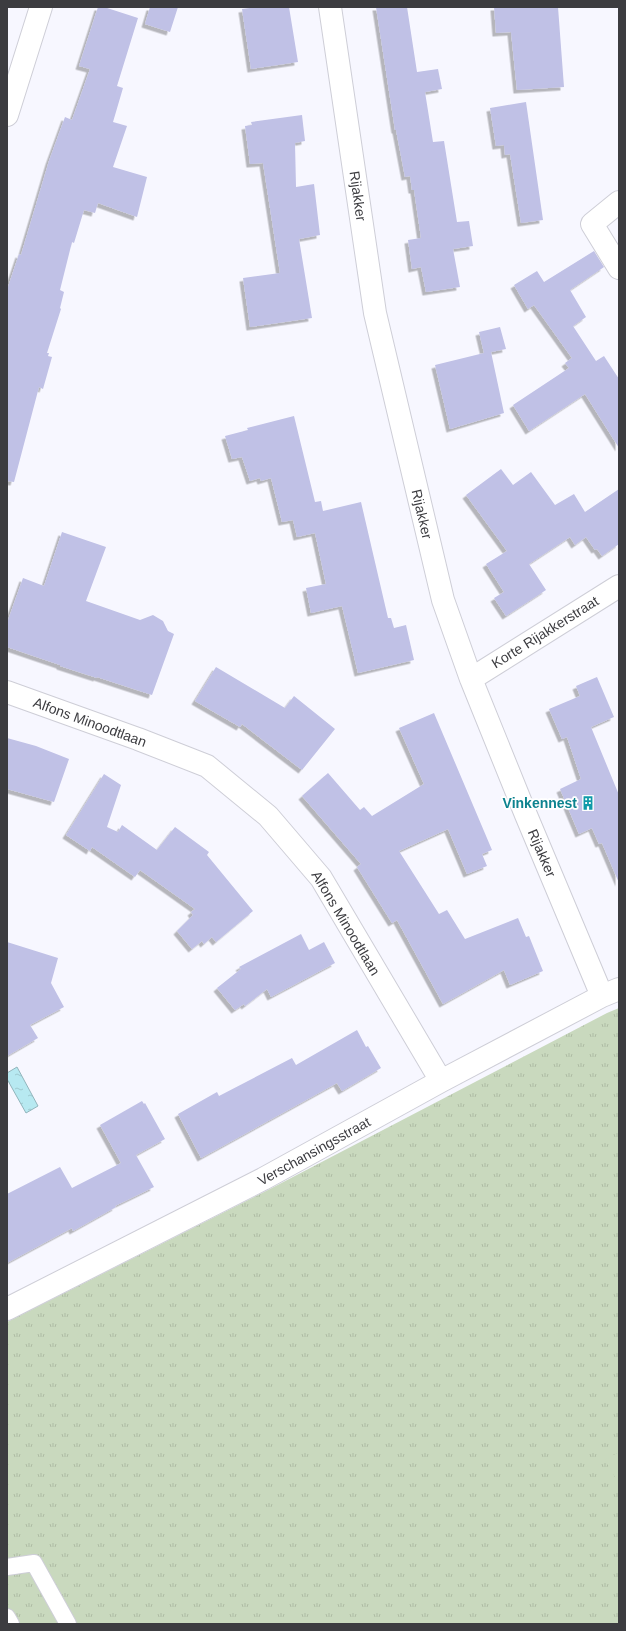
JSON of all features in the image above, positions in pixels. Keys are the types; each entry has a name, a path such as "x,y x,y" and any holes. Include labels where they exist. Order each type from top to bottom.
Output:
{"street":[{"path":"7,115 41,7"},
{"name":"Rijakker","path":"330,7 376,313 443,600 471,679 526,815 610,993"},
{"path":"619,202 592,224 619,268"},
{"name":"Korte Rijakkerstraat","path":"471,679 619,586"},
{"name":"Alfons Minoodtlaan","path":"7,692 138,739 207,766 268,816 321,878 441,1081"},
{"name":"Verschansingsstraat","path":"7,1309 263,1179 441,1081 610,993"}],"lane":[{"path":"7,1567 34,1563 68,1624"},
{"path":"7,1617 11,1624"}],"green space":[{"path":"619,1008 619,1624 7,1624 7,1322 268,1190"},
{"path":"619,1452 619,1484 605,1460"}],"water":[{"path":"17,1067 38,1106 26,1113 7,1079 7,1073"}],"building":[{"path":"98,7 104,7 138,18 117,86 123,88 113,122 127,126 113,167 147,177 137,217 98,203 95,213 84,210 74,243 72,242 60,290 64,292 61,309 47,353 49,353 48,356 52,357 43,389 39,387 14,482 7,481 7,290 19,254 21,255 49,161 65,117 72,120 90,69 79,66"},
{"path":"150,7 178,7 170,32 145,24"},
{"path":"257,7 289,7 298,62 251,69 242,9"},
{"path":"376,7 407,7 417,72 438,69 442,89 425,92 433,142 444,141 457,222 469,221 473,246 453,249 460,287 426,292 421,267 412,269 408,240 421,238 414,190 412,190 410,176 405,177 395,130"},
{"path":"494,7 558,7 564,87 517,90 511,32 496,33"},
{"path":"526,102 543,220 521,223 510,154 505,155 504,145 496,146 490,108"},
{"path":"302,115 305,141 295,143 296,187 314,184 320,235 299,239 312,318 250,327 243,278 280,273 263,163 250,164 245,126 252,125 251,122"},
{"path":"594,251 604,267 570,290 586,317 573,326 596,361 604,356 619,379 619,448 585,394 529,431 513,405 569,368 565,363 572,358 534,305 528,309 514,285 537,271 544,282"},
{"path":"500,327 506,349 491,352 504,413 450,429 435,365 484,353 479,332"},
{"path":"294,416 315,502 321,501 323,511 361,502 388,618 391,618 394,628 406,625 414,660 358,673 342,606 311,613 306,588 326,584 315,533 297,537 293,520 282,522 271,478 261,481 260,478 250,481 242,457 232,459 225,436 248,430 247,428"},
{"path":"501,469 513,485 531,472 555,505 574,494 585,512 619,489 619,544 602,556 597,549 595,550 586,537 575,545 570,537 529,564 546,590 506,616 494,598 504,592 486,564 507,551 466,495"},
{"path":"62,532 106,547 86,601 140,620 153,615 163,621 168,631 174,634 152,695 60,666 7,647 7,623 23,578 44,586"},
{"path":"216,667 285,708 294,696 335,729 302,770 242,724 240,727 195,701"},
{"path":"597,677 614,717 591,727 619,795 619,883 602,843 599,844 592,828 579,834 560,789 581,779 567,737 562,739 549,709 580,696 576,686"},
{"path":"434,713 492,850 482,854 487,866 467,874 448,829 399,851 439,914 447,910 465,939 518,918 526,937 529,936 543,971 510,985 504,970 443,1004 397,920 392,923 357,867 361,864 302,796 328,773 360,810 364,807 372,816 424,784 399,728"},
{"path":"7,738 36,746 69,759 54,802 7,789"},
{"path":"104,774 121,785 107,827 118,832 122,825 157,850 175,827 209,852 207,855 253,911 216,942 212,937 204,944 202,941 192,949 177,931 193,915 191,912 195,909 140,870 135,877 92,847 90,851 66,835"},
{"path":"301,934 309,950 324,942 335,963 271,997 267,989 245,1006 244,1004 235,1010 217,988 241,969 239,967"},
{"path":"7,942 58,958 51,983 64,1007 30,1025 38,1038 7,1056"},
{"path":"357,1030 366,1047 368,1046 381,1068 342,1091 337,1083 201,1158 178,1114 217,1092 219,1096 292,1058 296,1065"},
{"path":"142,1101 144,1104 145,1103 165,1139 125,1161 136,1155 154,1187 115,1206 116,1207 73,1231 72,1228 7,1263 7,1194 60,1167 72,1188 121,1163 100,1125"}],"place":[{"name":"Vinkennest","path":"588,803"}]}
